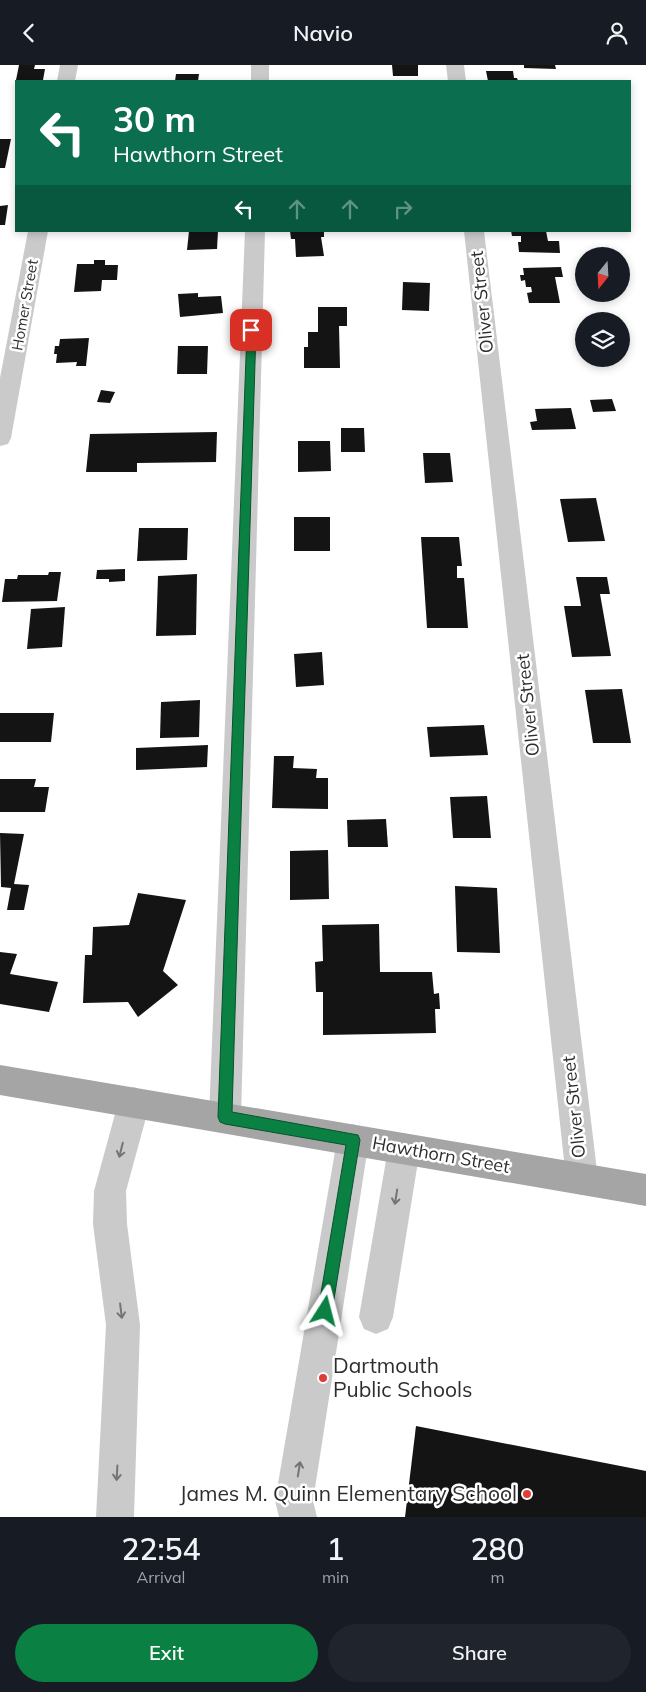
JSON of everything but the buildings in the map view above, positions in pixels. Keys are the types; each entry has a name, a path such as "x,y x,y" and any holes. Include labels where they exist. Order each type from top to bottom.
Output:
{"main road":[{"name":"Hawthorn Street","path":"0,1080 646,1189"}],"street":[{"path":"66,80 69,65"},
{"path":"260,65 260,80"},
{"path":"455,65 457,80"},
{"name":"Homer Street","path":"0,438 38,232"},
{"path":"225,1117 255,232"},
{"name":"Oliver Street","path":"474,232 582,1179"},
{"path":"115,1517 123,1325 110,1224 110,1191 134,1103"},
{"path":"298,1517 294,1501 353,1140"},
{"path":"376,1317 404,1149"}],"place":[{"name":"Dartmouth Public Schools","path":"323,1378"},
{"name":"James M. Quinn Elementary School","path":"527,1494"}],"route":[{"path":"251,330 225,1117 353,1140 325,1311"}]}
